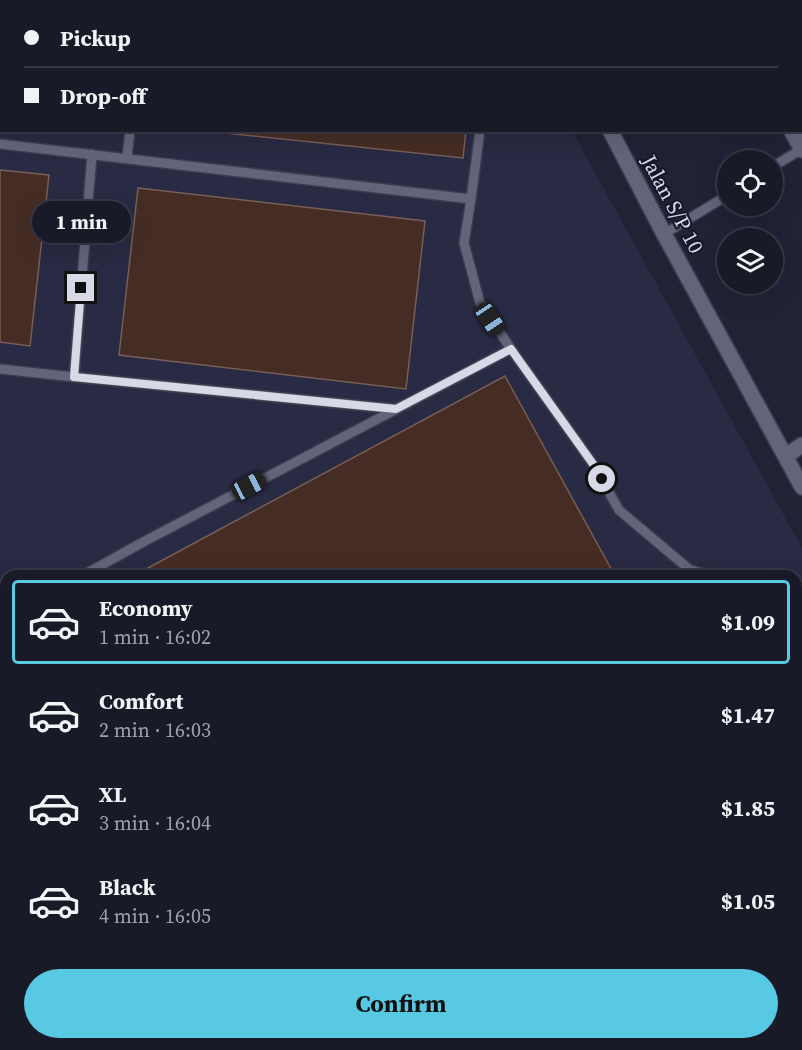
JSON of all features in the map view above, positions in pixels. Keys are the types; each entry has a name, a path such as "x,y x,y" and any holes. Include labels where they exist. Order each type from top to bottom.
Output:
{"street":[{"name":"Jalan S/P 10","path":"611,132 802,487"},
{"path":"792,132 802,149"},
{"path":"786,456 802,445"}],"lane":[{"path":"127,158 130,132"},
{"path":"480,132 464,243 480,303 593,464 619,510 690,570"},
{"path":"0,144 471,199"},
{"path":"783,160 802,149"},
{"path":"74,377 92,154"},
{"path":"664,234 717,202"},
{"path":"93,570 511,349"},
{"path":"0,369 396,409"}],"shaded area":[{"path":"0,132 573,132 802,548 802,570 0,570"}],"building":[{"path":"215,132 466,132 463,158"},
{"path":"0,170 49,175 30,346 0,342"},
{"path":"138,188 425,221 406,389 119,355"},
{"path":"505,376 612,570 144,570"}],"route":[{"path":"81,288 74,377 396,409 511,349 602,479"}]}
